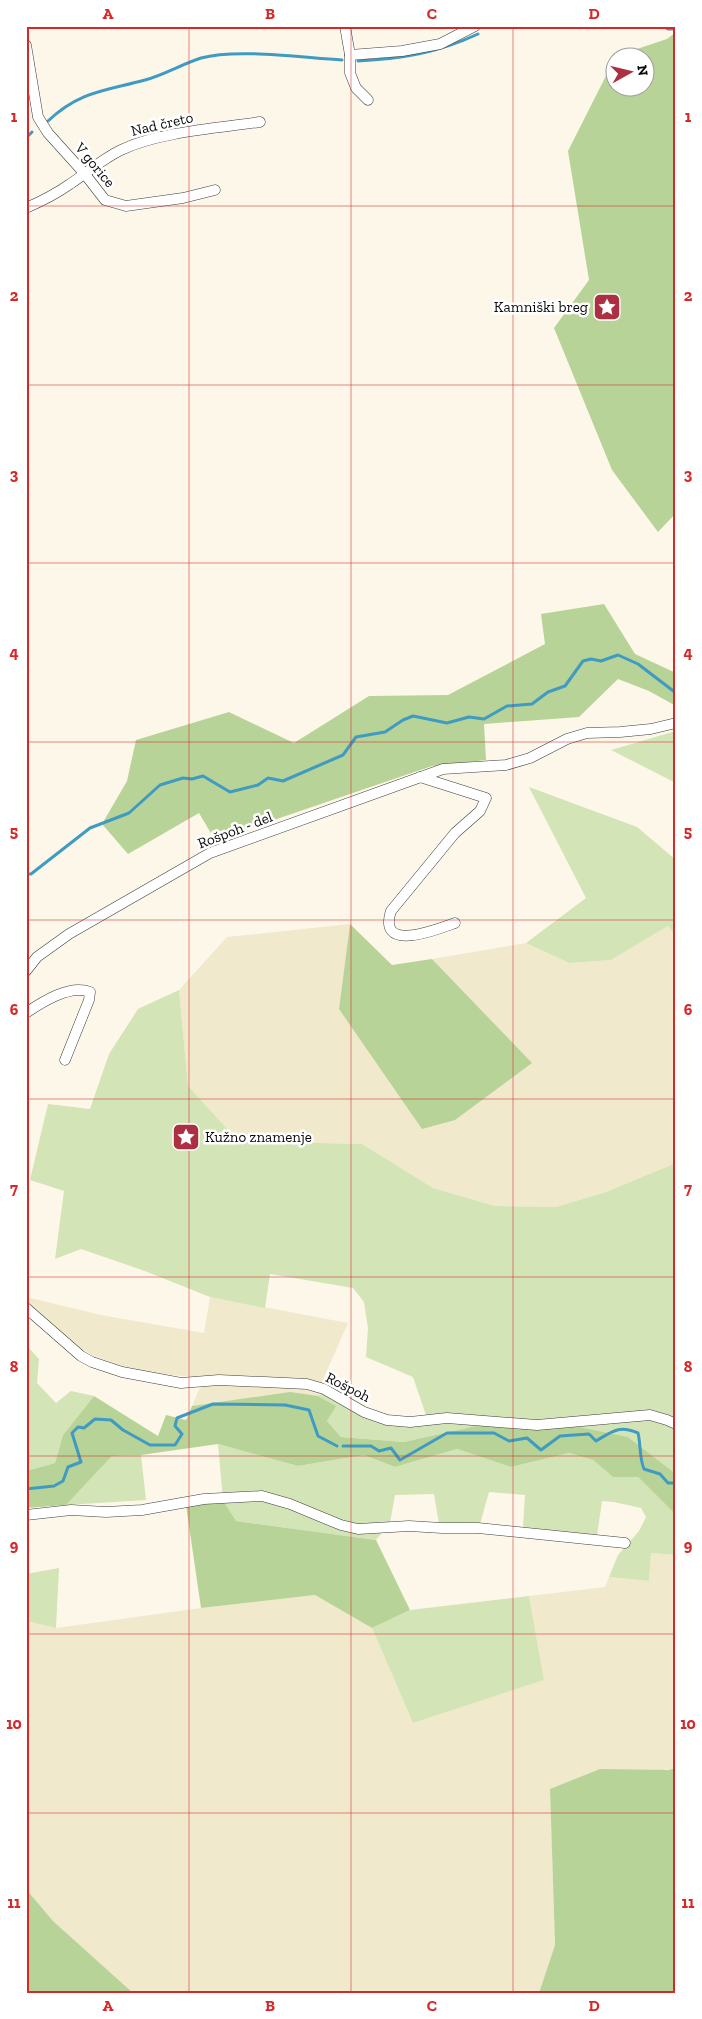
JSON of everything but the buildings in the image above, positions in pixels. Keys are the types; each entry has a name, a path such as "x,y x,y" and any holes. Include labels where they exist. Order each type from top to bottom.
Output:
{"street":[{"path":"345,26 350,55 350,73 356,88 368,100"},
{"path":"350,55 402,51 440,44 475,26"},
{"name":"V gorice","path":"26,45 38,117 48,133 84,173 105,200 126,206 175,199 215,190"},
{"name":"Nad čreto","path":"26,208 47,199 121,150 150,139 260,122"},
{"name":"Rošpoh - del","path":"26,970 37,957 69,934 210,853 443,769 495,766 517,762 530,758 567,739 587,733 650,729 676,723"},
{"path":"420,777 486,798 480,811 455,833 391,911 389,923 393,932 399,936 412,936 455,923"},
{"path":"26,1013 64,993 77,990 90,992 89,1000 65,1060"},
{"name":"Rošpoh","path":"26,1308 80,1356 103,1366 137,1375 181,1383 219,1380 307,1384 324,1389 373,1416 387,1420 410,1422 447,1418 536,1425 650,1415 676,1424"},
{"path":"26,1515 71,1510 106,1512 142,1510 204,1498 262,1496 290,1504 341,1525 358,1529 409,1526 478,1528 625,1543"}],"shaded area":[{"path":"350,924 339,1009 531,1063 432,959 526,943 569,963 611,960 668,926 676,936 676,1163 606,1192 556,1207 495,1206 433,1188 362,1144 238,1141 188,1086 179,990 227,937"},
{"path":"26,1297 101,1315 204,1333 210,1297 348,1323 324,1377 323,1393 318,1396 192,1406 204,1378 140,1372 94,1356 82,1349 26,1302"},
{"path":"651,1553 676,1555 676,1768 550,1789 555,1945 539,1993 133,1993 53,1921 26,1889 26,1621 56,1628 201,1608 315,1595 372,1628 413,1723 544,1680 529,1596 605,1587 609,1577 649,1581"}],"green space":[{"path":"676,32 676,513 658,532 612,470 554,328 589,280 568,151 604,80 604,98 654,98 654,48 640,48 667,39"},
{"path":"604,604 635,654 676,673 676,706 649,691 618,679 579,717 484,724 486,760 432,766 215,840 199,813 128,854 102,824 127,781 136,740 229,712 294,743 369,696 448,695 545,644 541,614"},
{"path":"676,731 676,783 611,750"},
{"path":"529,787 637,827 676,860 676,936 668,926 611,960 569,963 526,943 586,898"},
{"path":"350,924 392,965 432,959 532,1063 455,1120 422,1129 339,1009"},
{"path":"179,990 188,1086 238,1141 362,1144 433,1188 495,1206 556,1207 606,1192 676,1163 676,1474 628,1437 476,1426 404,1442 341,1437 327,1421 335,1406 318,1396 323,1393 366,1416 429,1424 413,1377 366,1357 368,1328 364,1302 353,1288 270,1274 265,1308 210,1297 145,1271 81,1249 55,1259 64,1191 30,1180 48,1104 90,1109 109,1054 138,1009"},
{"path":"26,1345 39,1359 37,1383 56,1403 71,1391 94,1396 63,1435 55,1463 26,1471"},
{"path":"290,1392 318,1396 336,1406 327,1421 341,1437 404,1442 476,1426 551,1424 578,1427 628,1437 676,1474 676,1515 638,1477 613,1477 593,1460 569,1453 511,1467 457,1449 395,1467 364,1455 298,1466 218,1444 141,1455 112,1456 66,1505 26,1508 26,1471 55,1463 63,1435 94,1396 158,1436 166,1415 186,1420 192,1406"},
{"path":"218,1444 298,1466 364,1455 395,1467 457,1449 511,1467 569,1453 593,1460 613,1477 638,1477 676,1515 676,1555 651,1553 649,1581 609,1577 618,1555 639,1531 646,1517 641,1508 602,1501 597,1536 523,1527 525,1495 489,1492 480,1524 439,1524 434,1494 395,1495 390,1523 376,1540 236,1521 223,1500"},
{"path":"141,1455 146,1500 66,1505 112,1456"},
{"path":"223,1500 236,1521 376,1540 410,1610 372,1628 315,1595 201,1608 186,1505"},
{"path":"59,1568 56,1628 26,1621 26,1574"},
{"path":"529,1596 544,1680 413,1723 372,1628 410,1610"},
{"path":"676,1768 676,1993 539,1993 555,1945 550,1789 600,1769 668,1770"},
{"path":"26,1889 53,1921 133,1993 26,1993"}],"waterway":[{"path":"662,26 668,29 676,29"},
{"path":"358,61 390,59 419,54 463,41 478,34"},
{"path":"48,121 71,103 94,93 152,78 201,58 233,54 271,54 342,60"},
{"path":"26,138 32,132"},
{"path":"26,874 31,874 90,828 129,813 160,785 183,778 192,779 203,776 230,792 258,785 268,778 283,781 343,755 356,737 385,732 413,716 447,723 469,717 484,719 507,706 532,704 548,692 565,686 583,661 591,659 601,661 618,655 638,664 676,693"},
{"path":"26,1489 54,1486 63,1481 68,1467 81,1462 72,1433 78,1427 84,1428 95,1419 111,1420 123,1430 150,1445 175,1445 182,1434 175,1426 177,1418 213,1404 285,1405 309,1410 318,1436 337,1446"},
{"path":"343,1446 371,1446 379,1451 391,1448 400,1460 447,1433 494,1433 509,1441 527,1438 541,1450 560,1436 589,1434 596,1441 616,1430 626,1429 638,1433 644,1469 660,1474 668,1483 676,1483"}],"place":[{"name":"Kamniški breg","path":"607,307"},
{"name":"Kužno znamenje","path":"186,1137"}]}
